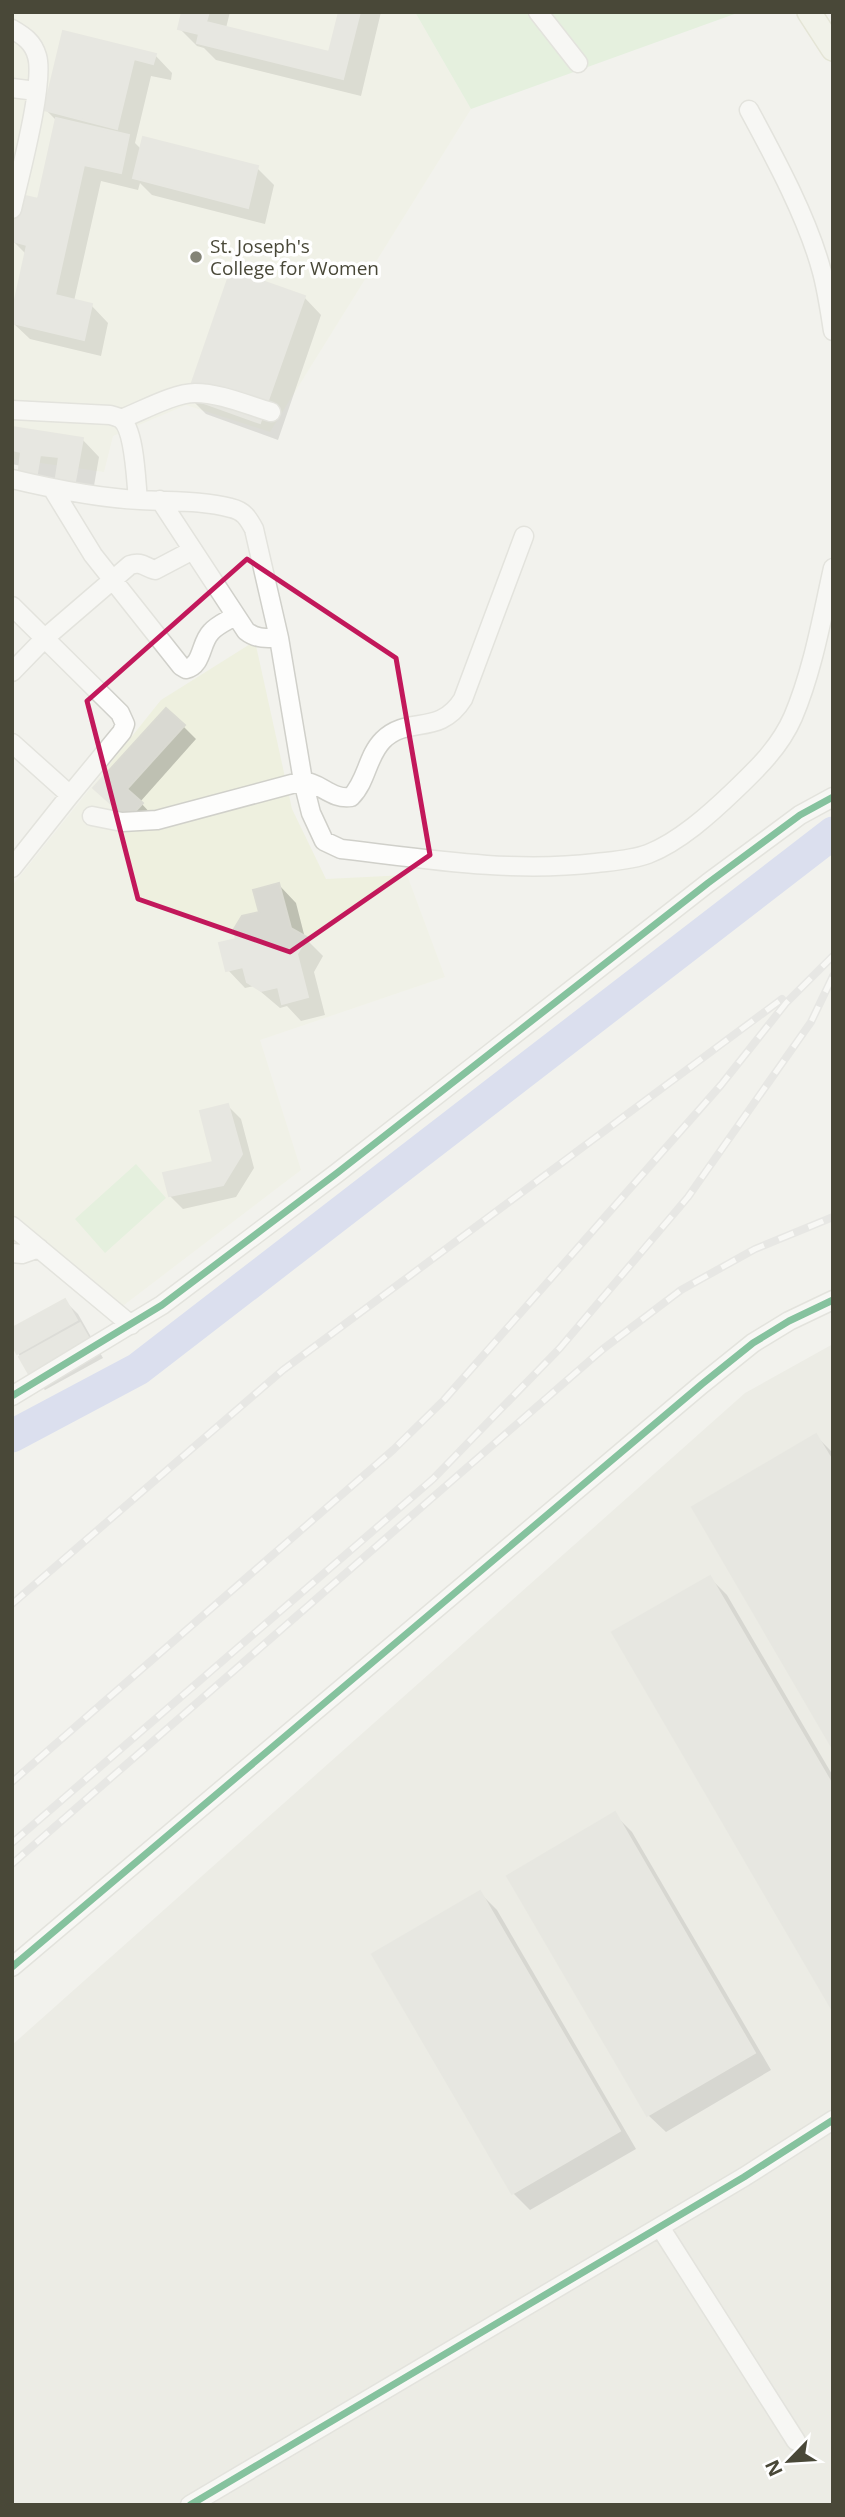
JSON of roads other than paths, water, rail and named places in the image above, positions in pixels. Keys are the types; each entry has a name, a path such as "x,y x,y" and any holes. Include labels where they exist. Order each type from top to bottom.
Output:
{"main road":[{"path":"809,12 833,49"}],"street":[{"path":"538,12 578,63"},
{"path":"12,29 25,37 38,59 36,91 16,177 12,209"},
{"path":"12,88 36,91"},
{"path":"749,110 811,240 822,270 833,331"},
{"path":"121,419 167,400 195,393 271,412"},
{"path":"12,411 110,415 121,419 131,442 138,500"},
{"path":"12,479 52,488 138,500 182,500 233,508 246,514 254,529 279,638 303,781 317,828 324,841 341,849 455,863 541,868 646,855 677,837 723,802 756,770 785,732 806,679 833,568"},
{"path":"52,488 77,531 112,580 176,662 186,669 196,663 210,633 235,616"},
{"path":"160,500 235,616 252,636 279,638"},
{"path":"92,816 122,822 157,820 303,781 314,782 342,798 351,797 364,780 374,752 384,739 397,731 441,721 455,712 463,699 524,536"},
{"path":"12,672 45,638 112,580 136,563 155,570 193,550"},
{"path":"12,606 120,713 125,724 122,732 12,868"},
{"path":"12,743 70,795"},
{"path":"12,1396 162,1305 337,1173 708,883 800,815 833,797"},
{"path":"12,1226 131,1325"},
{"path":"12,1253 22,1254 38,1248"},
{"path":"12,1967 702,1384 753,1343 789,1321 833,1300"},
{"path":"190,2505 744,2177 833,2120"},
{"path":"660,2227 796,2441"}],"waterway":[{"path":"12,1436 138,1369 833,833"}],"railway":[{"path":"12,1782 393,1450 444,1400 721,1085 786,1003 833,956"},
{"path":"12,1843 433,1479 560,1348 688,1197 811,1022 833,976"},
{"path":"12,1604 283,1370 782,999"},
{"path":"12,1864 603,1349 681,1290 755,1249 833,1217"}],"place":[{"name":"St. Joseph's College for Women","path":"196,257"}]}
